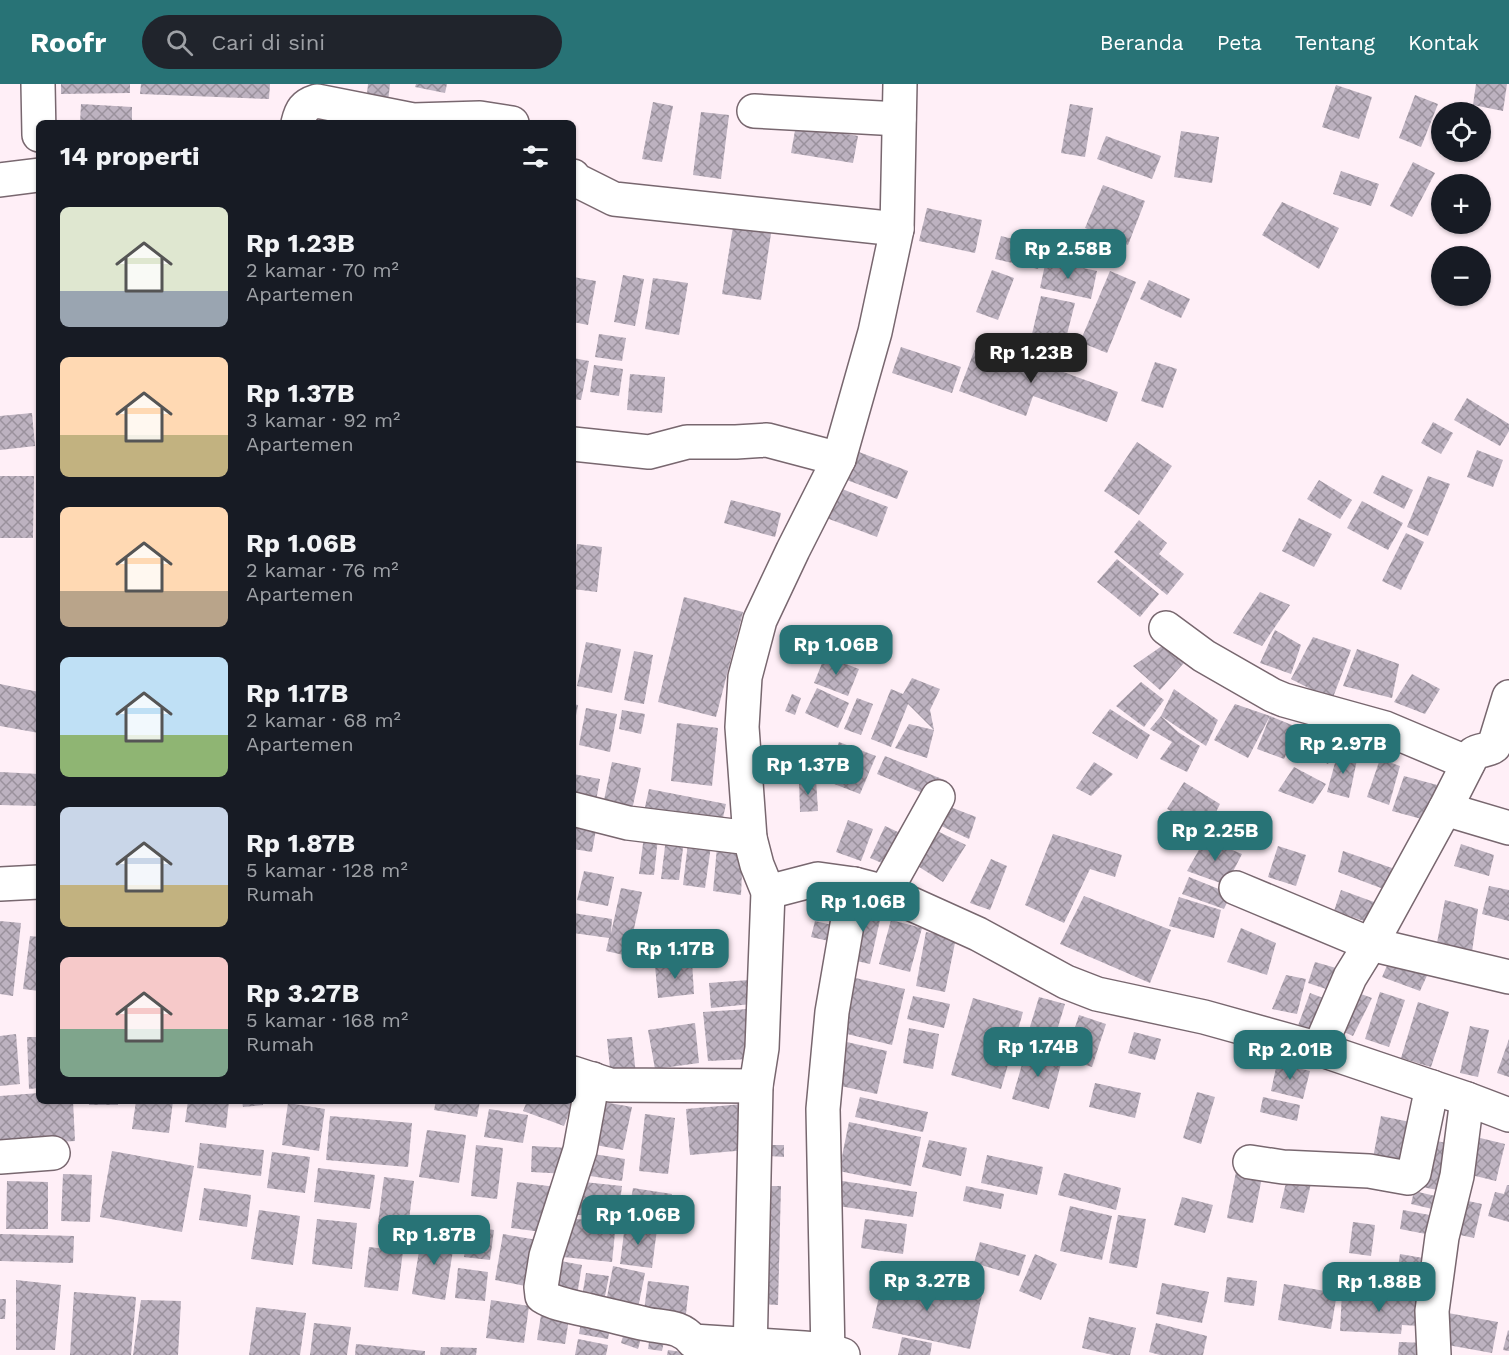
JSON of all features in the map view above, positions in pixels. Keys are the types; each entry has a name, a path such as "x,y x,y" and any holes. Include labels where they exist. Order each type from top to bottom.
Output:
{"street":[{"path":"38,84 39,120"},
{"path":"900,84 897,230 875,332 839,459 760,620 746,677 742,727 750,838 758,865 792,886 854,884 885,892 978,934 1066,982 1097,994 1204,1017 1319,1049 1509,1115"},
{"path":"299,120 303,108 317,101 413,120 480,118 493,120"},
{"path":"754,111 898,119"},
{"path":"0,180 36,175"},
{"path":"576,180 614,199 897,230"},
{"path":"576,444 649,452 687,442 766,440 839,459"},
{"path":"1166,628 1204,656 1272,695 1385,728 1468,763"},
{"path":"1319,1049 1345,988 1445,809 1468,763 1474,753 1491,749 1494,746 1509,697"},
{"path":"885,892 939,797"},
{"path":"1445,809 1509,828"},
{"path":"576,811 628,823 750,838"},
{"path":"0,884 36,882"},
{"path":"797,1350 832,1011 854,884"},
{"path":"792,886 756,1086 797,1350"},
{"path":"1236,888 1370,944 1509,977"},
{"path":"756,1086 610,1085 583,1076 580,1150 546,1256 541,1287 542,1296 567,1305 676,1329 686,1332 693,1341 797,1350"},
{"path":"1250,1162 1283,1167 1369,1171 1408,1178 1414,1173 1432,1087"},
{"path":"1434,1355 1432,1311 1442,1237 1457,1176 1467,1099"},
{"path":"0,1157 53,1153"}],"building":[{"path":"61,84 130,84 130,93 61,94"},
{"path":"141,84 270,84 269,99 140,94"},
{"path":"368,84 390,84 387,110 366,104"},
{"path":"416,84 447,84 445,93 415,87"},
{"path":"1476,84 1507,84 1503,111 1491,109 1491,102 1473,102"},
{"path":"1336,85 1372,97 1359,139 1322,127"},
{"path":"1415,95 1433,102 1431,102 1431,122 1421,147 1399,138"},
{"path":"653,102 673,106 662,162 642,159"},
{"path":"81,104 132,107 132,120 80,120"},
{"path":"1070,104 1093,108 1085,157 1061,153"},
{"path":"701,112 729,115 721,179 693,175"},
{"path":"796,125 858,136 853,163 791,153"},
{"path":"1181,131 1219,137 1212,183 1174,177"},
{"path":"1106,136 1161,156 1152,179 1097,159"},
{"path":"1413,162 1435,173 1431,174 1431,181 1412,217 1390,206"},
{"path":"1341,171 1379,184 1371,206 1333,194"},
{"path":"1103,185 1145,201 1128,245 1085,228"},
{"path":"1282,202 1339,228 1319,269 1262,235"},
{"path":"927,208 982,220 975,253 919,241"},
{"path":"734,221 772,227 761,300 722,294"},
{"path":"1001,236 1044,247 1038,269 995,259"},
{"path":"1046,260 1097,271 1091,299 1040,288"},
{"path":"992,270 1014,278 998,320 976,312"},
{"path":"1110,271 1136,282 1107,353 1080,342"},
{"path":"623,275 644,279 635,326 614,322"},
{"path":"576,278 596,281 588,325 576,323"},
{"path":"653,278 688,283 679,335 645,329"},
{"path":"1149,280 1190,299 1181,318 1140,299"},
{"path":"1041,296 1075,303 1065,342 1032,334"},
{"path":"599,334 626,338 622,361 595,357"},
{"path":"978,341 1118,392 1107,422 1033,396 1026,416 959,391"},
{"path":"901,347 961,367 952,393 892,373"},
{"path":"576,359 589,361 581,400 576,399"},
{"path":"1155,362 1177,369 1163,408 1141,401"},
{"path":"594,365 623,369 619,396 590,392"},
{"path":"630,374 665,377 662,413 627,410"},
{"path":"1467,398 1509,424 1509,431 1500,446 1454,420"},
{"path":"32,413 35,446 0,450 0,416"},
{"path":"1433,422 1453,433 1441,454 1421,443"},
{"path":"1137,442 1172,466 1139,515 1104,491"},
{"path":"1477,450 1503,460 1493,487 1467,477"},
{"path":"859,452 908,471 897,499 847,480"},
{"path":"1382,475 1413,490 1404,509 1373,493"},
{"path":"0,476 34,476 33,538 0,538"},
{"path":"1428,476 1450,484 1428,536 1407,527"},
{"path":"1319,480 1352,500 1340,519 1307,499"},
{"path":"832,485 888,507 877,537 821,516"},
{"path":"731,500 781,513 775,537 724,523"},
{"path":"1362,501 1403,523 1388,550 1347,528"},
{"path":"1299,518 1332,534 1314,567 1282,551"},
{"path":"1139,520 1167,543 1159,554 1184,574 1167,595 1114,552"},
{"path":"1406,533 1424,542 1401,590 1382,581"},
{"path":"577,544 602,547 597,592 576,589"},
{"path":"1117,559 1159,594 1140,617 1097,582"},
{"path":"1260,592 1290,605 1262,646 1233,633"},
{"path":"684,597 743,612 716,717 658,702"},
{"path":"1275,630 1301,645 1291,674 1260,663"},
{"path":"1313,637 1351,650 1332,700 1291,679"},
{"path":"1172,639 1190,656 1160,690 1133,666"},
{"path":"586,642 621,649 612,693 577,686"},
{"path":"1357,649 1399,664 1392,698 1343,686"},
{"path":"634,651 653,655 644,704 624,700"},
{"path":"825,656 859,669 848,696 814,683"},
{"path":"1412,674 1440,689 1425,714 1394,702"},
{"path":"912,678 940,689 930,710 934,730 908,704 891,747 871,739 891,689 903,694"},
{"path":"1141,682 1164,700 1144,727 1116,706"},
{"path":"0,684 36,691 36,732 0,726"},
{"path":"817,688 849,703 838,728 805,713"},
{"path":"1174,689 1218,720 1206,746 1161,716"},
{"path":"792,694 801,698 795,715 785,711"},
{"path":"857,698 873,704 861,735 844,729"},
{"path":"1235,704 1270,716 1248,758 1214,740"},
{"path":"586,708 617,714 610,752 579,745"},
{"path":"1110,709 1150,735 1137,759 1092,733"},
{"path":"622,710 645,714 641,734 619,729"},
{"path":"1161,716 1178,732 1200,746 1187,772 1160,759 1172,742 1150,729"},
{"path":"1270,716 1299,728 1284,759 1257,749"},
{"path":"677,723 718,728 712,786 671,781"},
{"path":"909,724 934,730 927,758 895,748"},
{"path":"1306,728 1339,744 1328,764 1294,747"},
{"path":"839,742 876,756 860,794 824,780"},
{"path":"1338,752 1358,755 1349,798 1327,792"},
{"path":"885,756 947,781 935,798 877,774"},
{"path":"1380,759 1400,766 1389,805 1367,797"},
{"path":"612,762 641,768 632,810 603,805"},
{"path":"1094,762 1113,774 1091,796 1076,788"},
{"path":"1294,767 1326,784 1313,804 1278,791"},
{"path":"0,772 36,774 36,806 0,805"},
{"path":"576,775 600,779 595,806 576,803"},
{"path":"1404,776 1437,785 1429,821 1392,811"},
{"path":"816,779 818,811 800,812 799,780"},
{"path":"1184,782 1220,804 1207,830 1167,809"},
{"path":"649,789 726,804 720,831 643,816"},
{"path":"940,803 976,817 969,839 935,823"},
{"path":"576,820 597,824 592,852 576,849"},
{"path":"848,820 873,829 861,861 836,852"},
{"path":"885,826 911,838 896,869 870,858"},
{"path":"933,829 966,845 943,882 908,860"},
{"path":"1053,834 1122,855 1115,877 1090,869 1064,923 1025,905"},
{"path":"644,836 658,838 654,875 639,874"},
{"path":"666,838 684,840 679,880 661,879"},
{"path":"1205,839 1242,854 1226,885 1187,871"},
{"path":"688,843 711,846 705,888 683,885"},
{"path":"1461,844 1494,855 1489,876 1454,866"},
{"path":"1278,846 1306,855 1296,886 1268,877"},
{"path":"717,847 743,851 741,895 713,891"},
{"path":"1343,851 1392,868 1389,891 1338,872"},
{"path":"991,859 1007,866 990,910 970,903"},
{"path":"584,871 614,877 608,906 577,900"},
{"path":"1189,877 1231,894 1224,909 1182,894"},
{"path":"1489,886 1509,890 1509,921 1482,914"},
{"path":"621,888 642,892 628,956 606,951 609,938 576,933 576,913 612,919 611,933"},
{"path":"1341,890 1374,902 1367,922 1334,911"},
{"path":"1084,896 1171,930 1150,983 1060,944"},
{"path":"1179,897 1221,910 1214,938 1169,926"},
{"path":"1445,900 1478,909 1472,952 1437,943"},
{"path":"857,901 883,907 870,964 843,958"},
{"path":"891,920 922,928 910,972 879,964"},
{"path":"0,921 21,923 13,996 0,994"},
{"path":"815,921 832,925 829,941 811,937"},
{"path":"1241,928 1276,943 1267,975 1227,962"},
{"path":"926,932 956,938 945,992 916,986"},
{"path":"30,936 36,937 36,991 23,989"},
{"path":"1392,954 1430,969 1420,991 1382,977"},
{"path":"692,962 694,994 658,998 655,966"},
{"path":"1315,962 1343,970 1335,992 1308,983"},
{"path":"1286,975 1306,979 1297,1014 1272,1009"},
{"path":"851,977 905,989 892,1045 839,1032"},
{"path":"749,980 752,1004 711,1008 709,983"},
{"path":"1353,991 1372,998 1353,1036 1335,1028"},
{"path":"1380,992 1405,1000 1389,1047 1365,1039"},
{"path":"1310,993 1331,1001 1317,1038 1296,1031"},
{"path":"913,996 950,1004 944,1028 907,1019"},
{"path":"1039,997 1065,1004 1052,1047 1026,1040"},
{"path":"973,998 1023,1012 1001,1089 951,1075"},
{"path":"1418,1002 1449,1012 1431,1067 1401,1058"},
{"path":"748,1009 749,1059 708,1061 703,1012"},
{"path":"1079,1015 1106,1024 1092,1067 1065,1059"},
{"path":"695,1023 699,1063 655,1069 648,1030"},
{"path":"1470,1026 1489,1030 1478,1077 1460,1073"},
{"path":"909,1028 939,1034 933,1069 903,1063"},
{"path":"1134,1032 1161,1039 1155,1060 1128,1053"},
{"path":"16,1034 20,1084 0,1086 0,1036"},
{"path":"27,1037 36,1037 36,1088 29,1089"},
{"path":"632,1037 636,1075 611,1078 607,1039"},
{"path":"1509,1039 1509,1077 1497,1073"},
{"path":"842,1041 887,1051 877,1094 832,1084"},
{"path":"1027,1047 1063,1056 1049,1109 1012,1099"},
{"path":"1277,1063 1310,1071 1303,1099 1271,1091"},
{"path":"1095,1083 1141,1093 1135,1118 1089,1107"},
{"path":"1197,1092 1215,1097 1201,1144 1183,1138"},
{"path":"36,1093 36,1104 73,1104 75,1141 0,1145 0,1096"},
{"path":"860,1097 928,1112 923,1132 855,1117"},
{"path":"1263,1097 1300,1105 1297,1121 1260,1112"},
{"path":"598,1101 632,1107 623,1150 590,1144"},
{"path":"89,1104 118,1104 118,1105"},
{"path":"136,1104 173,1104 169,1133 132,1129"},
{"path":"188,1104 229,1104 226,1128 185,1122"},
{"path":"242,1104 263,1104 263,1105 243,1107"},
{"path":"288,1104 325,1109 319,1151 282,1145"},
{"path":"435,1104 479,1104 477,1117 434,1110"},
{"path":"526,1104 573,1104 564,1126 523,1111"},
{"path":"743,1104 747,1150 690,1155 686,1109"},
{"path":"489,1109 528,1115 523,1143 484,1137"},
{"path":"645,1114 675,1118 668,1174 639,1171"},
{"path":"330,1116 412,1123 408,1167 326,1160"},
{"path":"1381,1116 1420,1124 1411,1165 1373,1158"},
{"path":"849,1122 921,1137 911,1186 839,1171"},
{"path":"427,1130 466,1135 459,1183 419,1177"},
{"path":"1472,1136 1505,1144 1496,1181 1463,1173"},
{"path":"1425,1139 1458,1145 1449,1192 1416,1186"},
{"path":"929,1140 967,1148 961,1176 922,1167"},
{"path":"200,1143 264,1150 261,1176 197,1168"},
{"path":"476,1145 503,1148 497,1199 471,1196"},
{"path":"770,1145 784,1145 784,1157 770,1156"},
{"path":"532,1146 569,1148 568,1174 531,1172"},
{"path":"112,1151 194,1166 182,1232 100,1217"},
{"path":"272,1152 310,1157 305,1193 267,1188"},
{"path":"587,1153 625,1159 622,1181 584,1175"},
{"path":"987,1155 1043,1167 1037,1195 981,1183"},
{"path":"318,1168 375,1175 370,1209 314,1202"},
{"path":"1236,1172 1262,1177 1253,1223 1227,1218"},
{"path":"1064,1173 1121,1188 1116,1210 1058,1195"},
{"path":"63,1174 92,1175 90,1222 61,1221"},
{"path":"1288,1174 1312,1179 1304,1213 1280,1208"},
{"path":"384,1177 414,1181 408,1227 378,1223"},
{"path":"7,1181 48,1182 48,1229 6,1229"},
{"path":"574,1181 622,1186 618,1219 570,1214"},
{"path":"842,1181 917,1192 913,1217 838,1206"},
{"path":"517,1182 556,1187 550,1233 511,1228"},
{"path":"1509,1185 1509,1222 1488,1216 1495,1192 1504,1194"},
{"path":"765,1186 781,1186 778,1305 762,1304"},
{"path":"966,1186 1004,1194 1001,1209 963,1201"},
{"path":"204,1188 251,1195 247,1227 199,1220"},
{"path":"633,1188 672,1194 667,1224 628,1217"},
{"path":"1414,1191 1444,1198 1441,1211 1411,1204"},
{"path":"1182,1197 1213,1205 1205,1233 1174,1225"},
{"path":"1454,1198 1482,1204 1474,1238 1446,1232"},
{"path":"1070,1206 1112,1216 1102,1260 1060,1251"},
{"path":"259,1210 300,1216 293,1265 251,1259"},
{"path":"1403,1210 1435,1216 1431,1235 1400,1229"},
{"path":"1118,1215 1146,1219 1137,1268 1109,1263"},
{"path":"567,1218 616,1223 612,1262 563,1257"},
{"path":"317,1219 357,1223 352,1269 312,1264"},
{"path":"865,1219 907,1224 903,1254 861,1248"},
{"path":"1353,1222 1375,1225 1371,1256 1349,1253"},
{"path":"625,1225 657,1229 652,1268 620,1264"},
{"path":"469,1226 494,1230 490,1260 464,1257"},
{"path":"422,1233 455,1238 445,1300 412,1294"},
{"path":"0,1234 74,1236 73,1263 0,1261"},
{"path":"503,1234 543,1241 535,1288 495,1280"},
{"path":"980,1242 1026,1255 1019,1276 974,1263"},
{"path":"369,1247 403,1251 398,1291 364,1287"},
{"path":"1035,1254 1057,1264 1041,1300 1019,1291"},
{"path":"1400,1254 1423,1258 1417,1291 1395,1287"},
{"path":"555,1260 582,1265 577,1295 550,1290"},
{"path":"613,1266 645,1273 638,1308 606,1302"},
{"path":"458,1268 488,1272 485,1301 455,1298"},
{"path":"586,1273 609,1276 604,1301 582,1297"},
{"path":"884,1274 982,1295 970,1349 872,1328"},
{"path":"1227,1277 1257,1281 1254,1306 1224,1302"},
{"path":"16,1280 61,1285 55,1350 16,1350"},
{"path":"648,1281 689,1286 685,1323 643,1318"},
{"path":"1162,1283 1209,1292 1202,1323 1156,1314"},
{"path":"1284,1284 1337,1293 1331,1329 1278,1320"},
{"path":"74,1292 136,1297 131,1355 70,1355"},
{"path":"1342,1292 1422,1297 1420,1326 1402,1325 1401,1334 1340,1331"},
{"path":"0,1299 6,1299 5,1319 0,1319"},
{"path":"141,1300 181,1301 178,1355 133,1355"},
{"path":"491,1300 529,1306 524,1343 486,1338"},
{"path":"256,1307 306,1313 300,1355 249,1355"},
{"path":"542,1309 570,1312 565,1344 537,1340"},
{"path":"1448,1313 1498,1322 1492,1353 1442,1344"},
{"path":"582,1316 611,1321 608,1339 579,1334"},
{"path":"1089,1317 1136,1328 1130,1355 1113,1355 1082,1348"},
{"path":"314,1323 351,1327 347,1355 310,1355"},
{"path":"1156,1323 1207,1336 1203,1355 1160,1355 1149,1352"},
{"path":"626,1326 643,1331 638,1349 621,1343"},
{"path":"651,1329 666,1332 662,1351 648,1349"},
{"path":"1509,1331 1509,1351 1503,1350"},
{"path":"902,1337 932,1343 930,1355 898,1355"},
{"path":"578,1339 608,1345 606,1355 575,1355"},
{"path":"1399,1342 1427,1343 1427,1355 1398,1355"},
{"path":"356,1344 425,1351 425,1355 355,1355"},
{"path":"441,1347 477,1348 476,1355 440,1355"},
{"path":"668,1350 689,1353 688,1355 667,1355"}]}
